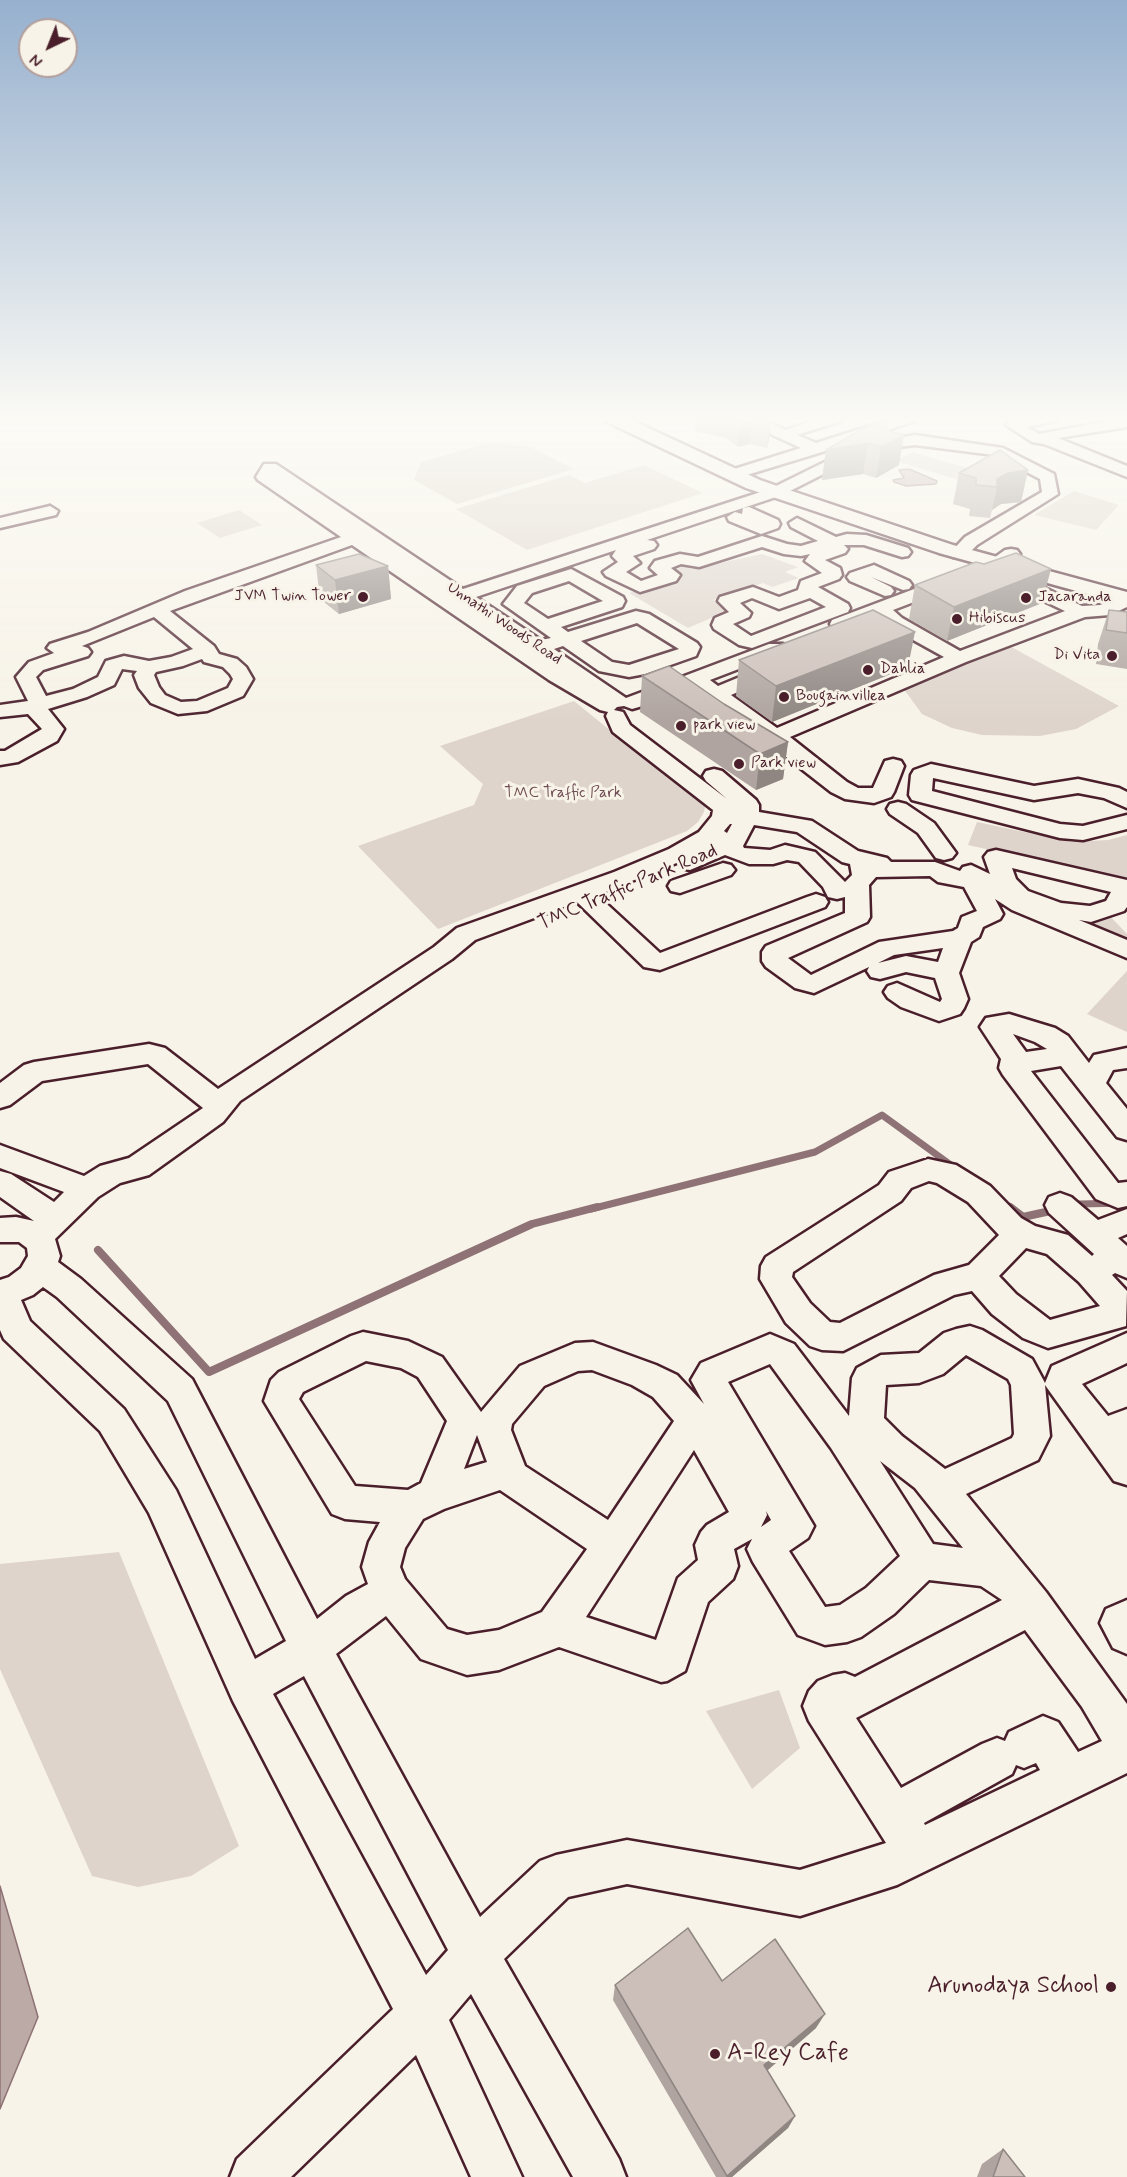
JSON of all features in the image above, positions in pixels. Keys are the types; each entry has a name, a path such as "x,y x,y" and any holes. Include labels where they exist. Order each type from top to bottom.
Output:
{"main road":[{"path":"850,520 965,547"},
{"path":"893,520 965,547 1127,599"},
{"path":"1004,559 1127,587 1125,592 1127,599"}],"street":[{"path":"0,523 28,520"},
{"path":"0,534 42,520"},
{"name":"Unnathi Woods Road","path":"338,520 454,598 556,676 621,708"},
{"path":"540,647 566,639 636,617 642,618 690,647 689,652 638,670 629,671 606,667 566,639 512,604 524,594 523,590 590,553 691,535 727,520"},
{"path":"680,558 659,568 671,575 670,577 640,587 612,572 631,563 621,556 622,554 691,535 730,520"},
{"path":"965,547 1009,520"},
{"path":"797,523 833,542"},
{"path":"842,608 806,588 807,585 833,575 834,572 814,561 817,557 889,530"},
{"path":"0,758 10,757 49,736 53,729 35,706 26,677 36,666 72,654 104,650 115,646 191,596 360,534"},
{"path":"691,535 727,553"},
{"path":"653,544 680,558 699,562 762,541 784,549 801,551 847,539 866,540 902,552"},
{"path":"590,553 617,569"},
{"path":"621,708 883,600 1004,559"},
{"path":"191,596 175,587 176,585 237,563"},
{"path":"454,598 564,569 616,601 546,626"},
{"path":"903,585 874,570 856,577 883,600 895,622 959,658"},
{"path":"812,591 779,603 753,592 727,601 742,613 722,622 721,625 746,641 752,642 842,608 883,600 903,585 937,572"},
{"path":"853,639 1009,578 1082,611"},
{"path":"1082,611 1084,603 1102,591"},
{"name":"Unnathi Woods Road","path":"454,598 540,647 621,708"},
{"path":"775,736 959,658 1082,611 1103,611 1127,599"},
{"path":"771,614 793,627"},
{"path":"148,667 144,675 149,688 158,699 178,708 200,707 236,692 243,679 239,671 230,663 211,658 207,650 164,615"},
{"path":"57,648 104,650 130,662 148,667 176,662 207,650"},
{"path":"0,711 35,706 80,693 107,681 104,650"},
{"path":"716,693 790,664"},
{"path":"695,679 775,736 839,788 863,797 874,796 883,792 893,766"},
{"path":"621,708 735,792 730,821 749,857"},
{"path":"1127,801 1111,793 1078,786 1034,793 931,771 922,775 920,795 1060,831 1083,833 1127,822"},
{"path":"898,809 927,828 944,853 983,882 1021,905 1127,950"},
{"path":"730,821 804,826 862,865 935,869 947,877 973,882 992,914 985,919 971,923 970,930 960,938 946,973 955,999 951,1008 939,1012 924,1007 897,992"},
{"name":"TMC Traffic Park Road","path":"1,1294 21,1286 44,1241 99,1181 138,1167 213,1114 220,1100 443,953 481,948 580,901 730,821"},
{"path":"580,901 616,925 653,961 660,962 827,898 835,885 807,857 786,852 773,857 749,857 723,870 680,886"},
{"path":"902,866 930,853 944,853"},
{"path":"862,865 864,877 857,882 858,917 775,952 775,961 804,982 814,984 888,948 960,938"},
{"path":"580,901 653,980 658,982 726,955"},
{"path":"896,947 920,965"},
{"path":"880,971 906,964 920,965 946,973"},
{"path":"1127,1129 1058,1043 1045,1035 1009,1023 996,1023 994,1028 1015,1058 1013,1068 1107,1191 1118,1196 1127,1194"},
{"path":"0,1098 34,1072 149,1054 155,1055 220,1100"},
{"path":"1014,1064 1067,1055"},
{"path":"1091,1084 1104,1062 1127,1058"},
{"path":"0,1156 99,1181"},
{"path":"980,1276 1004,1304 1035,1328 1048,1334 1114,1316 1121,1307 1090,1273 1057,1244 1021,1233 1010,1227 979,1194 945,1173 928,1170 900,1180 890,1193 777,1266 776,1279 798,1313 822,1336 843,1337 946,1284 980,1276 1021,1233"},
{"path":"0,1182 44,1241 69,1288 180,1390 311,1648 475,1954 601,2177"},
{"path":"1060,1205 1113,1252"},
{"path":"1090,1273 1113,1252 1127,1221"},
{"path":"0,1230 16,1229 44,1241"},
{"path":"1,1294 16,1329 112,1420 125,1437 163,1502 247,1687 422,2015 497,2177"},
{"path":"939,1489 1025,1449 1032,1436 1028,1384 1020,1369 970,1340 956,1343 931,1364 919,1368 881,1370 869,1378 866,1423 889,1447 928,1476 939,1489 1026,1597 1096,1693 1127,1742"},
{"path":"509,1471 422,1501 345,1502 281,1401 284,1391 291,1382 363,1346 408,1355 430,1367 493,1430 509,1471 511,1477 614,1545"},
{"path":"1127,1347 1064,1376 1062,1384 1114,1430 1127,1469"},
{"path":"922,1562 911,1540 844,1437 782,1354 770,1348 713,1373 708,1380 795,1526 769,1543 766,1549 812,1621 825,1626 847,1623 880,1601 922,1562 988,1569 1026,1597"},
{"path":"556,1626 660,1662 667,1661 671,1657 692,1592 720,1566 714,1545 720,1537 744,1523 748,1515 746,1504 695,1419 665,1386 644,1375 592,1356 575,1357 532,1376 481,1418 422,1501 388,1542 381,1567 391,1592 435,1645 467,1655 499,1650 545,1634 556,1626 614,1545 695,1419"},
{"path":"247,1687 311,1648 360,1610 391,1592"},
{"path":"905,1833 825,1706 833,1696 845,1693 856,1698 1026,1597"},
{"path":"1127,1619 1120,1623 1127,1634"},
{"path":"255,2177 422,2015 475,1954 556,1877 627,1862 800,1893 881,1869 905,1833 1031,1743 1070,1778"},
{"path":"905,1833 1070,1778 1127,1751"}],"green space":[{"path":"208,520 254,520 262,525 220,538 197,523"},
{"path":"474,520 621,520 527,550"},
{"path":"1053,520 1106,520 1096,530"},
{"path":"762,554 798,567 785,572 799,578 772,587 763,583 713,600 730,610 688,628 629,593 681,578 665,567 679,564 692,569"},
{"path":"1006,644 1119,706 1076,729 1040,736 982,735 952,728 922,714 903,688"},
{"name":"TMC Traffic Park","path":"574,701 665,775 697,781 706,801 704,812 698,822 687,831 438,929 358,846 474,805 483,784 440,746"},
{"path":"977,822 1072,842 1108,840 1127,835 1127,880 968,845"},
{"path":"1108,914 1127,934 1127,941 1071,920"},
{"path":"1127,971 1127,1032 1087,1014"},
{"path":"119,1552 239,1846 191,1876 138,1887 92,1876 0,1669 0,1564"},
{"path":"779,1690 800,1748 752,1789 706,1711"}],"shaded area":[{"path":"0,1886 38,2017 0,2109"}],"building":[{"path":"1016,553 1051,569 954,607 915,585 976,562 984,564"},
{"path":"359,554 388,566 335,580 316,565"},
{"path":"873,610 915,632 776,686 739,660"},
{"path":"1109,610 1127,612 1127,633 1106,630"},
{"path":"669,666 724,704 788,742 760,754 642,676"},
{"name":"A-Rey Cafe","path":"688,1928 722,1981 775,1939 825,2014 764,2065 795,2116 727,2176 615,1985"},
{"path":"1003,2149 1025,2177 993,2177"}],"waterway":[{"path":"591,1209 815,1152 882,1115 955,1168"},
{"path":"1079,1204 1127,1203"},
{"path":"1008,1206 1012,1209"},
{"path":"98,1250 209,1372 532,1224 597,1207"},
{"path":"1010,1207 1023,1217 1055,1210"}],"place":[{"name":"JVM Twin Tower","path":"363,597"},
{"name":"Jacaranda","path":"1026,598"},
{"name":"Hibiscus","path":"957,619"},
{"name":"Di Vita","path":"1112,656"},
{"name":"Dahlia","path":"868,670"},
{"name":"Bougainvillea","path":"784,697"},
{"name":"park view","path":"681,726"},
{"name":"Park view","path":"739,764"},
{"name":"Arunodaya School","path":"1111,1987"},
{"name":"A-Rey Cafe","path":"715,2054"}]}
